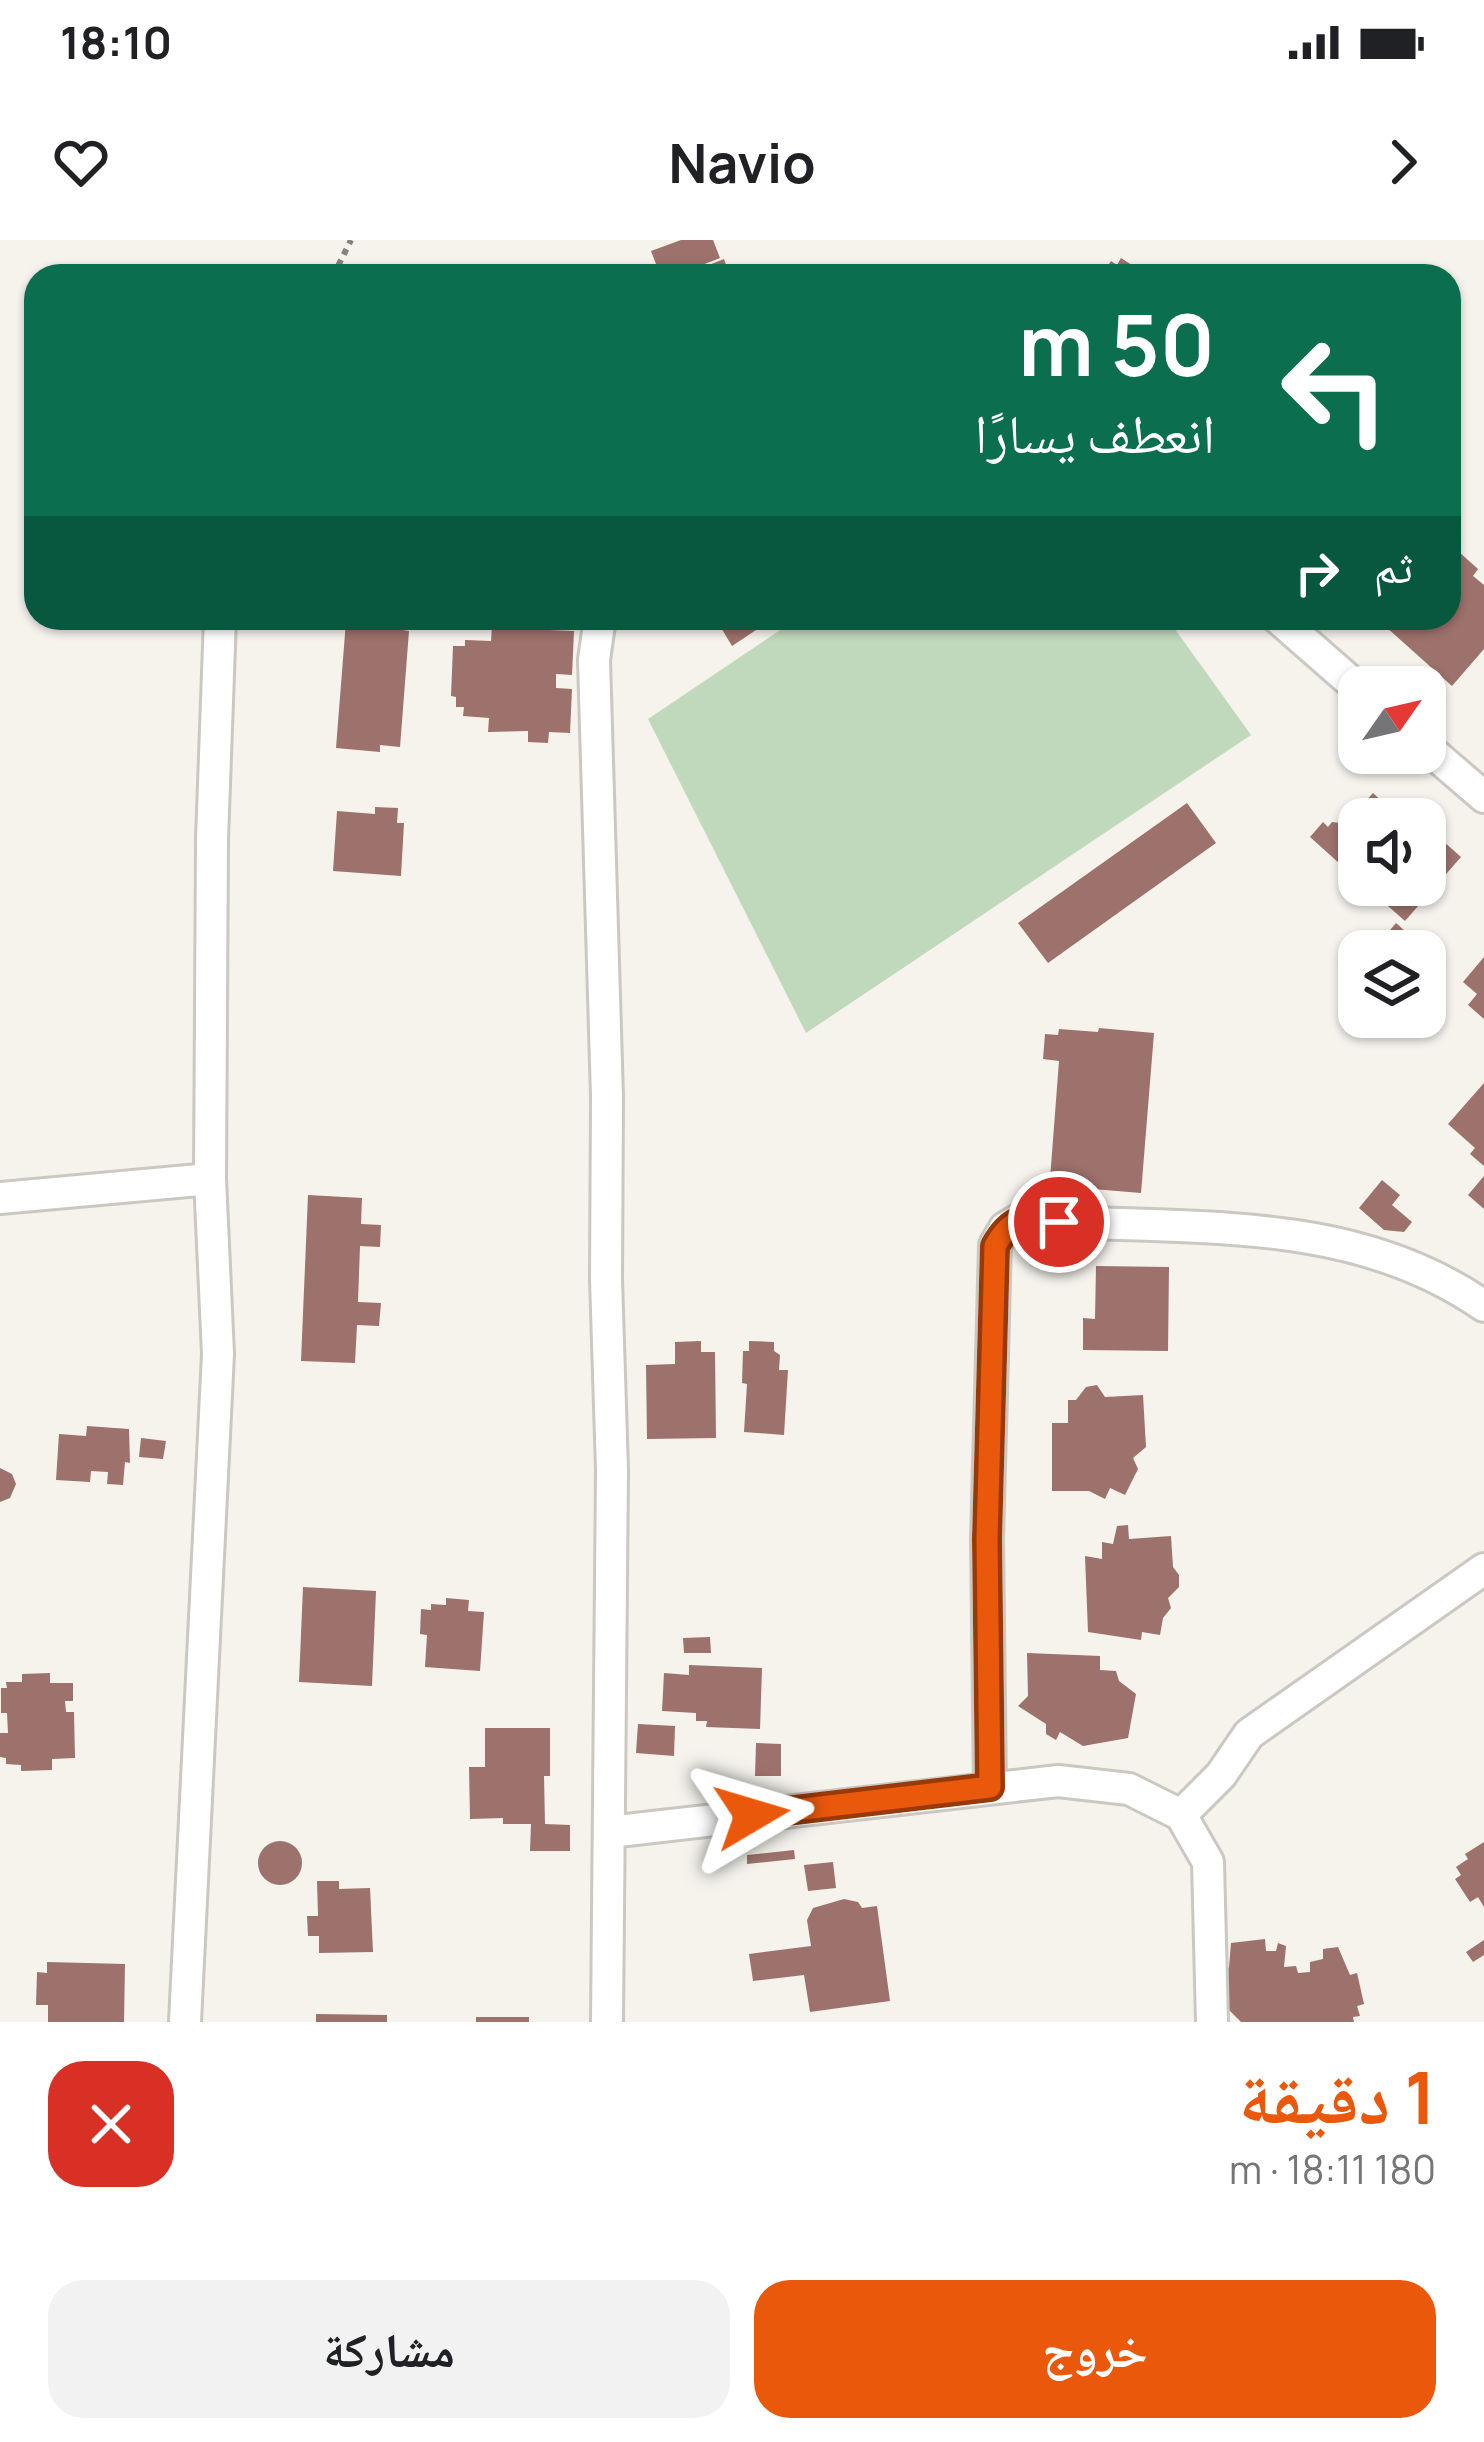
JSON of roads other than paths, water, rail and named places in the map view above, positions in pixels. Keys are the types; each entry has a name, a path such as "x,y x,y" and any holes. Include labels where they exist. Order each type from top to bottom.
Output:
{"street":[{"path":"185,2022 218,1354 210,1179 212,839 220,630"},
{"path":"598,630 594,660 612,1470 607,2022"},
{"path":"1292,630 1338,671"},
{"path":"1446,764 1484,797"},
{"path":"0,1198 210,1179"},
{"path":"990,1787 989,1471 995,1246 1006,1228 1020,1219 1282,1233 1366,1247 1451,1283 1484,1306"},
{"path":"1181,1815 1221,1775 1249,1734 1484,1569"},
{"path":"609,1832 1058,1781 1129,1789 1181,1815 1208,1862 1212,2022"}]}
